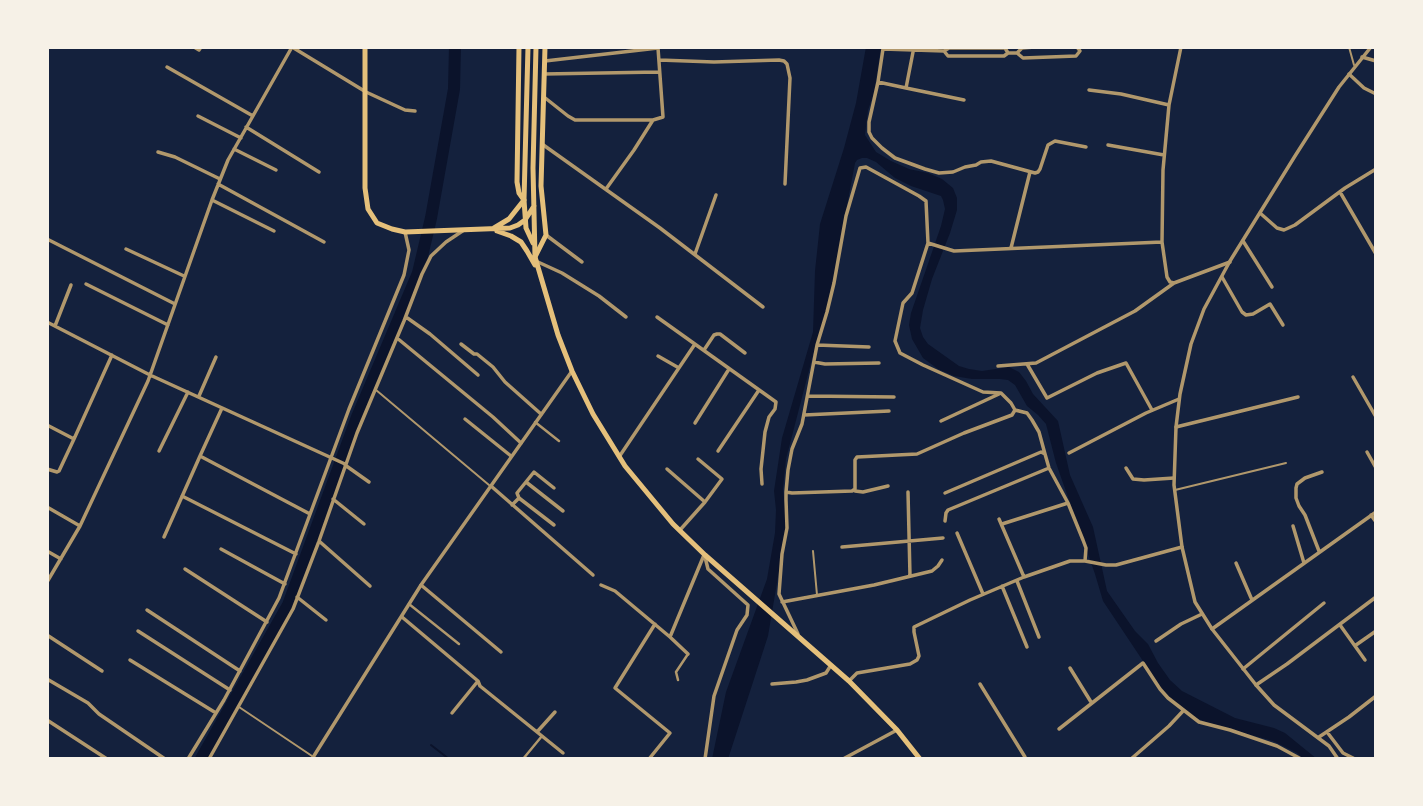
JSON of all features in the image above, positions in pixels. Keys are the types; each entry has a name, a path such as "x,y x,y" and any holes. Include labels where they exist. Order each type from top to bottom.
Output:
{"main road":[{"path":"365,47 365,188 368,209 377,223 405,232 510,228 525,220 534,206"},
{"path":"519,47 517,182 519,193 524,200"},
{"path":"528,47 524,200 526,228 534,246"},
{"path":"536,47 533,168 536,227 534,246 538,272 558,335 593,414 619,457 680,530 849,681 897,730 918,758"},
{"path":"536,259 545,235 541,186 545,47"},
{"path":"491,229 509,219 524,200"},
{"path":"491,229 521,242 538,272"}],"street":[{"path":"194,47 199,50 201,47"},
{"path":"47,582 80,526 150,375 219,181 234,149 292,47 366,92 405,110 415,111"},
{"path":"1017,53 1022,48 1035,47"},
{"path":"1174,283 1167,277 1162,242 1164,155 1181,47"},
{"path":"1338,759 1329,746 1274,705 1256,685 1212,629 1192,594 1174,490 1176,427 1191,344 1204,309 1230,261 1295,156 1349,74 1371,47"},
{"path":"544,97 575,120 653,120 663,117 658,48 545,61"},
{"path":"1008,53 1005,48 949,48 944,51 883,48 869,132 881,148 895,158 939,173 953,172 981,162 1038,172 1048,145 1055,141 1086,147"},
{"path":"944,51 948,56 1004,56 1017,53 1023,58 1076,56 1079,48"},
{"path":"906,88 913,49"},
{"path":"1362,57 1376,61"},
{"path":"659,60 784,61 790,78 785,184"},
{"path":"167,67 253,116"},
{"path":"544,74 659,72"},
{"path":"1349,74 1364,89 1376,93"},
{"path":"878,82 964,100"},
{"path":"1089,90 1170,105"},
{"path":"198,116 241,138"},
{"path":"606,189 653,120"},
{"path":"246,127 319,172"},
{"path":"542,145 695,254 763,307"},
{"path":"1108,145 1164,155"},
{"path":"234,149 276,170"},
{"path":"158,152 174,157 219,181 324,242"},
{"path":"799,636 779,594 787,528 786,492 792,449 802,424 846,216 860,168 866,167 926,201 929,244 912,293 903,303 895,341 900,353 983,392 1001,393 1015,411"},
{"path":"1260,214 1277,228 1284,230 1376,169"},
{"path":"1011,248 1030,172"},
{"path":"1340,192 1376,254"},
{"path":"695,254 716,195"},
{"path":"212,201 274,231"},
{"path":"209,759 293,609 345,464 422,274 431,256 465,230"},
{"path":"188,759 230,690 285,584 349,409 404,275 409,250 405,232"},
{"path":"545,235 582,262"},
{"path":"47,239 175,304"},
{"path":"929,244 954,251 1162,242"},
{"path":"1243,242 1272,287"},
{"path":"126,249 185,276"},
{"path":"536,259 562,272 626,317"},
{"path":"999,366 1036,363 1135,311 1174,283 1230,261"},
{"path":"1222,277 1242,313 1253,314 1270,304 1283,325"},
{"path":"86,284 168,325"},
{"path":"55,326 71,285"},
{"path":"406,317 478,375"},
{"path":"657,317 776,402 765,432 762,484"},
{"path":"47,322 150,375 345,464 369,482"},
{"path":"704,350 713,335 720,334 745,353"},
{"path":"397,338 521,443"},
{"path":"461,344 493,368 541,414"},
{"path":"619,457 695,344"},
{"path":"817,345 869,348"},
{"path":"47,469 60,471 112,355"},
{"path":"198,397 216,356"},
{"path":"658,356 679,368"},
{"path":"814,362 879,363"},
{"path":"1027,365 1047,398 1097,373 1126,363 1152,410"},
{"path":"695,423 729,369"},
{"path":"313,758 421,586 572,371"},
{"path":"1353,377 1376,417"},
{"path":"718,450 760,390"},
{"path":"159,451 188,392"},
{"path":"941,421 1001,393"},
{"path":"808,397 894,397"},
{"path":"1176,427 1298,397"},
{"path":"1069,453 1179,399"},
{"path":"164,537 222,408"},
{"path":"804,415 889,411"},
{"path":"1015,411 1027,413 1039,432 1049,467 1068,503 1086,548 1087,561"},
{"path":"852,491 855,489 857,457 917,454 1012,415 1015,411"},
{"path":"465,419 511,456"},
{"path":"535,422 559,441"},
{"path":"47,425 74,439"},
{"path":"945,493 1041,452 1045,454"},
{"path":"1367,452 1376,468"},
{"path":"200,456 310,514"},
{"path":"680,530 722,479 698,459"},
{"path":"945,521 948,510 1049,467"},
{"path":"1126,468 1133,479 1174,478"},
{"path":"667,469 705,502"},
{"path":"554,488 534,472 517,493 519,498 554,525"},
{"path":"1320,551 1299,506 1296,488 1305,478 1322,472"},
{"path":"526,482 563,511"},
{"path":"491,486 593,575"},
{"path":"786,492 863,492 888,486"},
{"path":"908,492 910,576"},
{"path":"182,496 296,554"},
{"path":"512,505 519,498"},
{"path":"333,499 365,524"},
{"path":"1002,524 1068,503"},
{"path":"47,507 80,526"},
{"path":"1212,629 1373,514 1376,522"},
{"path":"999,519 1024,577"},
{"path":"1293,526 1304,563"},
{"path":"957,533 983,594"},
{"path":"842,547 943,538"},
{"path":"319,541 370,586"},
{"path":"849,681 857,673 910,664 917,660 919,656 914,627 1024,577 1070,561 1116,565 1182,547"},
{"path":"221,549 285,584"},
{"path":"47,551 61,559"},
{"path":"670,637 705,555"},
{"path":"705,555 708,569 748,605 747,615 737,630 714,696 705,759"},
{"path":"782,602 932,571 942,560"},
{"path":"1236,563 1252,600"},
{"path":"185,569 267,622"},
{"path":"1017,581 1039,637"},
{"path":"601,584 615,591 688,654 676,672 678,680"},
{"path":"421,586 501,652"},
{"path":"1002,586 1027,647"},
{"path":"297,597 326,620"},
{"path":"1256,685 1376,597"},
{"path":"1243,669 1324,603"},
{"path":"409,604 459,644"},
{"path":"147,610 240,671"},
{"path":"1156,641 1202,614"},
{"path":"401,617 563,753"},
{"path":"649,759 670,733 615,688 655,624"},
{"path":"1340,625 1365,660"},
{"path":"138,631 230,690"},
{"path":"1356,646 1376,631"},
{"path":"47,635 102,671"},
{"path":"130,660 216,713"},
{"path":"1059,729 1143,663 1160,688 1183,711 1199,722 1277,746 1301,759"},
{"path":"772,684 807,680 825,673 831,665"},
{"path":"1070,668 1091,702"},
{"path":"47,678 88,703 99,714 165,759"},
{"path":"452,713 478,681"},
{"path":"980,684 1023,758"},
{"path":"1319,737 1376,696"},
{"path":"1131,759 1183,711"},
{"path":"523,759 555,712"},
{"path":"47,720 107,759"},
{"path":"843,759 897,730"},
{"path":"1327,732 1343,753 1354,758"}],"lane":[{"path":"1349,47 1355,66"},
{"path":"375,389 491,486"},
{"path":"1174,490 1286,463"},
{"path":"813,551 817,596"},
{"path":"238,706 313,758"}],"water":[{"path":"866,47 881,47 865,135 876,152 909,169 942,179 953,188 957,198 957,210 923,310 920,328 923,337 928,344 959,366 982,371 1009,367 1019,372 1033,394 1058,421 1070,475 1093,527 1107,591 1135,631 1148,644 1170,680 1182,691 1235,718 1285,733 1317,759 1303,759 1273,741 1208,723 1194,717 1165,694 1103,601 1056,463 1046,424 1027,406 1015,385 1008,380 954,376 923,358 912,339 909,325 911,313 945,209 941,196 911,186 895,178 876,162 862,158 855,163 827,312 786,459 783,489 786,518 784,541 768,636 728,759 712,759 726,692 767,579 775,533 774,491 782,438 813,332 820,224 856,103"}],"waterway":[{"path":"201,759 288,605 357,417 418,273 431,218 454,89 455,47"},
{"path":"431,745 449,759"}]}
